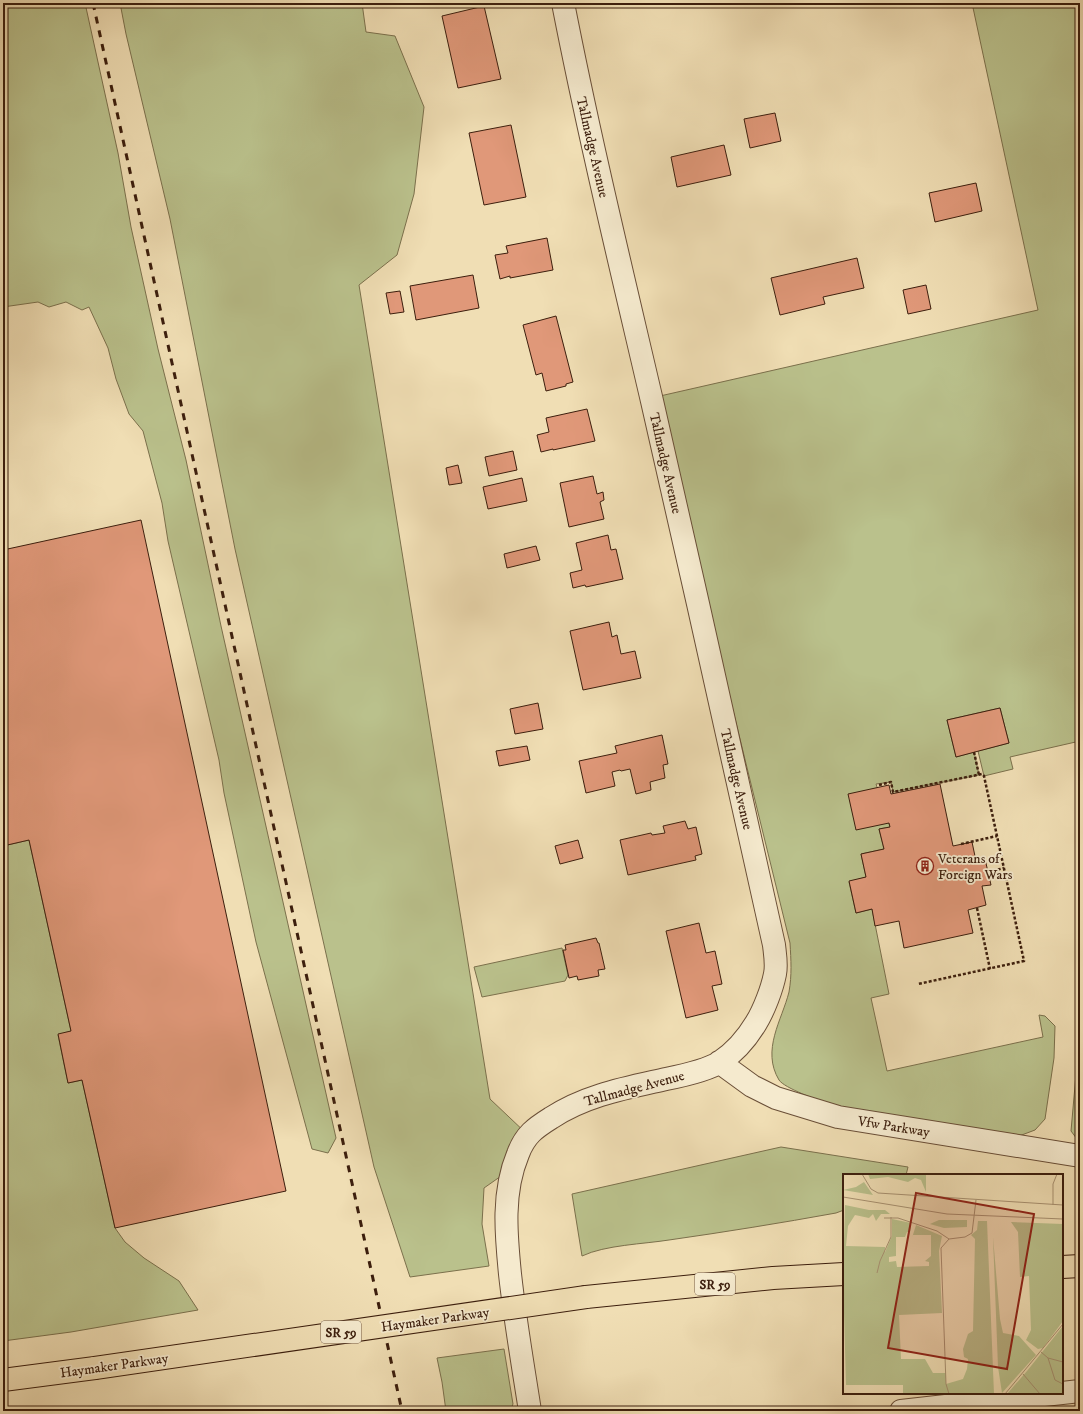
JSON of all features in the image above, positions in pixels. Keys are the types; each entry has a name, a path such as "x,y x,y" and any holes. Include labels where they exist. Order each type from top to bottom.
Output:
{"main road":[{"path":"1063,1267 1080,1266"},
{"name":"Haymaker Parkway","path":"3,1380 586,1297 773,1278 843,1274"}],"street":[{"name":"Tallmadge Avenue","path":"530,1411 513,1299 507,1237 506,1202 518,1153 528,1134 563,1110 581,1101 613,1091 688,1074 719,1062 748,1036 764,1011 776,973 774,945 653,406 581,95 563,3"},
{"name":"Vfw Parkway","path":"719,1062 752,1086 776,1098 838,1117 1080,1156"},
{"path":"1063,1393 1080,1391"},
{"path":"901,1411 1053,1394"}],"path":[{"path":"974,752 979,775"},
{"path":"879,785 891,782 893,792 982,774 984,776 1024,961 918,984"},
{"path":"961,844 997,836"},
{"path":"988,872 1004,868"},
{"path":"977,908 990,969"}],"green space":[{"path":"3,3 85,3 118,153 131,227 158,349 186,460 221,626 336,1138 328,1153 312,1149 256,942 224,793 219,760 168,541 162,503 143,431 129,414 116,379 108,348 89,307 82,310 66,302 49,307 38,302 3,307"},
{"path":"120,3 362,3 366,32 395,36 424,107 414,194 397,255 359,285 490,1099 528,1135 514,1167 484,1188 482,1224 489,1266 410,1277 374,1167 235,549 170,219"},
{"path":"972,3 1080,3 1080,741 1010,757 1013,769 984,776 978,751 1009,743 1000,708 947,720 956,757 974,752 979,775 893,792 891,782 876,784 890,827 879,829 884,849 861,854 866,877 849,882 856,913 872,909 889,994 871,998 887,1071 1043,1037 1039,1015 1045,1016 1055,1026 1054,1058 1045,1119 1035,1130 1019,1136 831,1105 788,1087 779,1080 774,1069 772,1046 789,992 791,974 790,943 727,686 660,396 1038,310"},
{"path":"29,840 71,1031 58,1035 68,1083 82,1080 115,1228 125,1242 144,1258 179,1281 198,1310 71,1332 3,1341 3,846"},
{"path":"562,948 568,975 565,981 482,997 474,967"},
{"path":"1077,1063 1080,1063 1080,1143 1071,1131"},
{"path":"781,1147 908,1167 906,1174 843,1174 843,1210 836,1213 711,1234 613,1247 591,1252 582,1256 572,1194"},
{"path":"504,1349 513,1404 510,1411 446,1411 437,1358"}],"building":[{"path":"484,6 501,79 458,88 442,16"},
{"path":"775,113 781,141 750,148 744,119"},
{"path":"511,125 526,197 484,205 469,133"},
{"path":"724,145 731,175 677,187 671,157"},
{"path":"976,183 982,211 935,222 929,193"},
{"path":"547,238 553,270 510,278 510,276 500,279 495,255 508,253 506,246"},
{"path":"857,258 864,288 823,297 825,304 780,315 771,278"},
{"path":"473,275 479,308 416,320 410,286"},
{"path":"926,285 931,309 908,314 903,290"},
{"path":"400,291 404,312 390,314 386,293"},
{"path":"556,316 573,382 566,384 566,386 546,391 542,373 536,375 523,325"},
{"path":"587,409 595,441 541,452 537,435 549,432 546,418"},
{"path":"513,451 517,470 489,476 485,457"},
{"path":"458,465 462,483 449,485 446,468"},
{"path":"593,476 597,494 603,492 604,500 600,502 604,519 569,527 560,483"},
{"path":"522,478 527,501 488,509 483,487"},
{"path":"141,520 286,1191 115,1228 82,1080 68,1083 58,1034 71,1031 29,840 3,846 3,550"},
{"path":"608,535 611,550 616,549 623,579 586,587 585,585 573,588 570,573 582,570 576,543"},
{"path":"536,546 540,560 507,568 504,554"},
{"path":"609,622 612,637 617,635 621,654 635,651 641,678 583,690 570,631"},
{"path":"538,703 543,729 515,734 510,709"},
{"path":"1000,708 1009,743 956,757 947,720"},
{"path":"662,735 668,764 663,765 665,778 650,782 651,790 636,794 630,769 612,772 615,786 586,793 579,761 617,753 615,746"},
{"path":"527,746 530,760 499,766 496,751"},
{"name":"Veterans of Foreign Wars","path":"940,784 953,846 972,842 976,861 985,859 991,885 982,886 986,905 968,910 973,933 904,948 899,921 875,926 872,909 856,913 849,881 866,877 861,854 884,849 879,829 890,827 889,823 856,830 848,794 889,785 891,794"},
{"path":"685,821 688,829 696,827 702,854 695,856 696,860 628,875 620,840 651,833 652,835 665,833 663,826"},
{"path":"578,840 583,858 560,864 555,846"},
{"path":"699,923 706,953 715,951 722,984 712,986 718,1010 686,1018 666,931"},
{"path":"596,938 599,943 605,969 598,970 599,976 578,980 577,976 569,978 563,950 566,950 565,945"}],"railway":[{"path":"93,3 402,1411"}],"place":[{"name":"Veterans of Foreign Wars","path":"925,866"}]}
